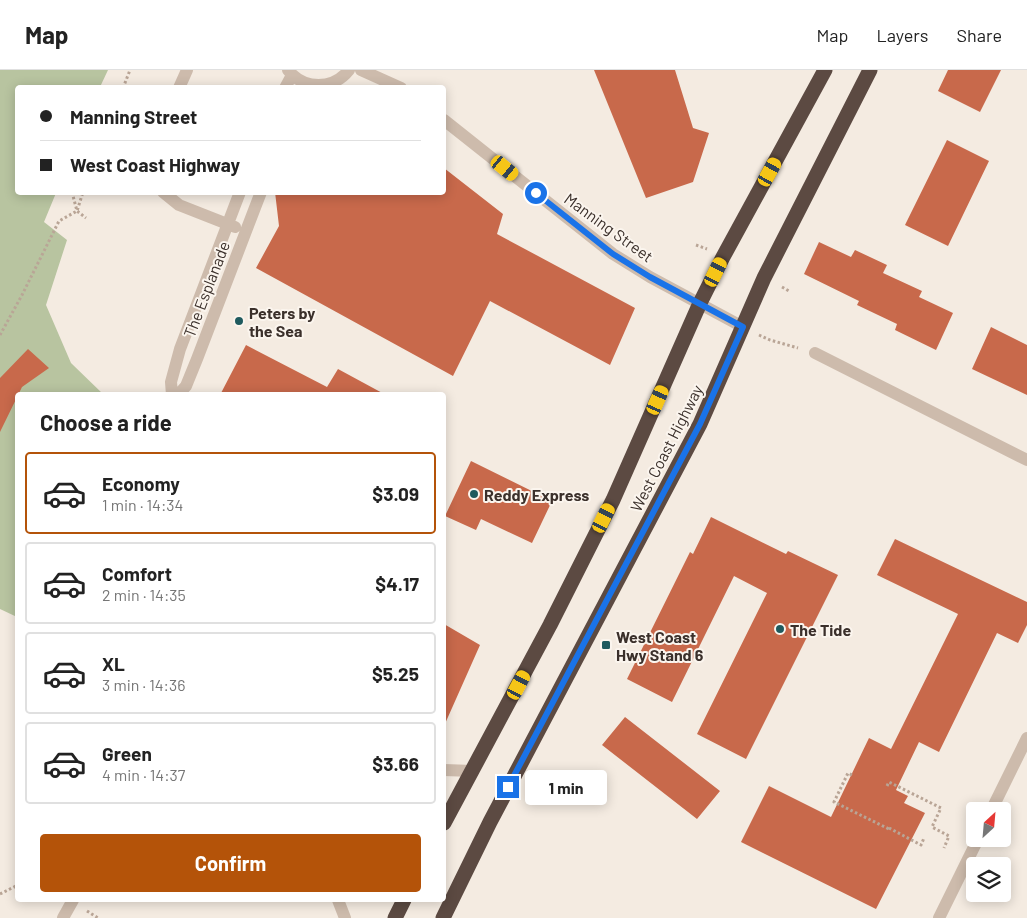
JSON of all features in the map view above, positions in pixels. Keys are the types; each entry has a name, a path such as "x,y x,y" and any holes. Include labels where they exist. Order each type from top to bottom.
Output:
{"highway":[{"name":"West Coast Highway","path":"446,819 550,626 613,500 700,304 723,257 825,70"},
{"name":"West Coast Highway","path":"444,918 490,822 700,424 764,278 870,70"},
{"path":"395,918 403,902"}],"street":[{"path":"180,85 186,70"},
{"path":"324,85 333,83 344,76 349,70"},
{"path":"361,70 394,85"},
{"path":"286,85 290,72 310,85"},
{"name":"Manning Street","path":"446,122 613,254 650,277 743,327"},
{"path":"167,195 179,205 245,231"},
{"name":"The Esplanade","path":"172,392 171,382 180,349 239,195"},
{"name":"The Esplanade","path":"181,392 186,386 197,359 260,195"},
{"path":"815,353 1027,460"},
{"path":"995,802 1027,738"},
{"path":"446,770 473,771"},
{"path":"939,918 974,848"},
{"path":"63,918 72,902"},
{"path":"339,902 345,918"}],"path":[{"path":"124,85 130,70"},
{"path":"73,195 77,211 86,218"},
{"path":"0,335 59,221 77,211 82,195"},
{"path":"696,245 723,257"},
{"path":"764,278 789,291"},
{"path":"743,327 770,340 815,353"},
{"path":"852,775 848,773 834,802 921,845 924,838"},
{"path":"887,786 889,782 941,808 932,827 949,836 944,848"},
{"path":"0,894 15,886"}],"green space":[{"path":"0,70 108,70 101,85 15,85 15,195 55,195 44,222 67,240 46,305 71,363 101,392 15,392 15,616 0,609"}],"building":[{"path":"594,70 675,70 693,128 709,133 693,182 646,198"},
{"path":"948,70 1001,70 980,112 938,91"},
{"path":"947,140 989,161 948,246 905,225"},
{"path":"446,170 503,214 497,234 635,308 610,365 490,301 453,376 256,268 279,226 275,195 446,195"},
{"path":"819,242 851,257 855,250 887,265 883,273 922,291 919,297 953,313 936,350 895,330 897,324 857,305 859,301 804,274"},
{"path":"991,327 1027,345 1027,395 972,369"},
{"path":"246,345 327,387 338,369 380,392 222,392"},
{"path":"28,349 49,368 22,387 20,392 15,392 15,401 0,432 0,378"},
{"path":"471,461 552,501 532,543 481,519 476,530 446,516"},
{"name":"The Tide","path":"711,517 786,554 788,551 838,575 746,759 697,734 767,593 734,576 672,702 627,679 690,552 693,554"},
{"path":"895,539 1027,602 1027,625 1018,643 997,633 939,752 919,742 896,790 908,796 904,803 925,813 876,909 741,842 769,786 831,817 869,738 891,749 958,614 877,575"},
{"path":"446,625 480,645 446,722"},
{"path":"625,717 720,791 697,819 602,745"}],"place":[{"name":"Peters by the Sea","path":"239,321"},
{"name":"Reddy Express","path":"474,494"},
{"name":"The Tide","path":"780,629"},
{"name":"West Coast Hwy Stand 6","path":"606,645"}],"route":[{"path":"508,787 700,424 743,327 650,277 613,254 536,193"}]}
